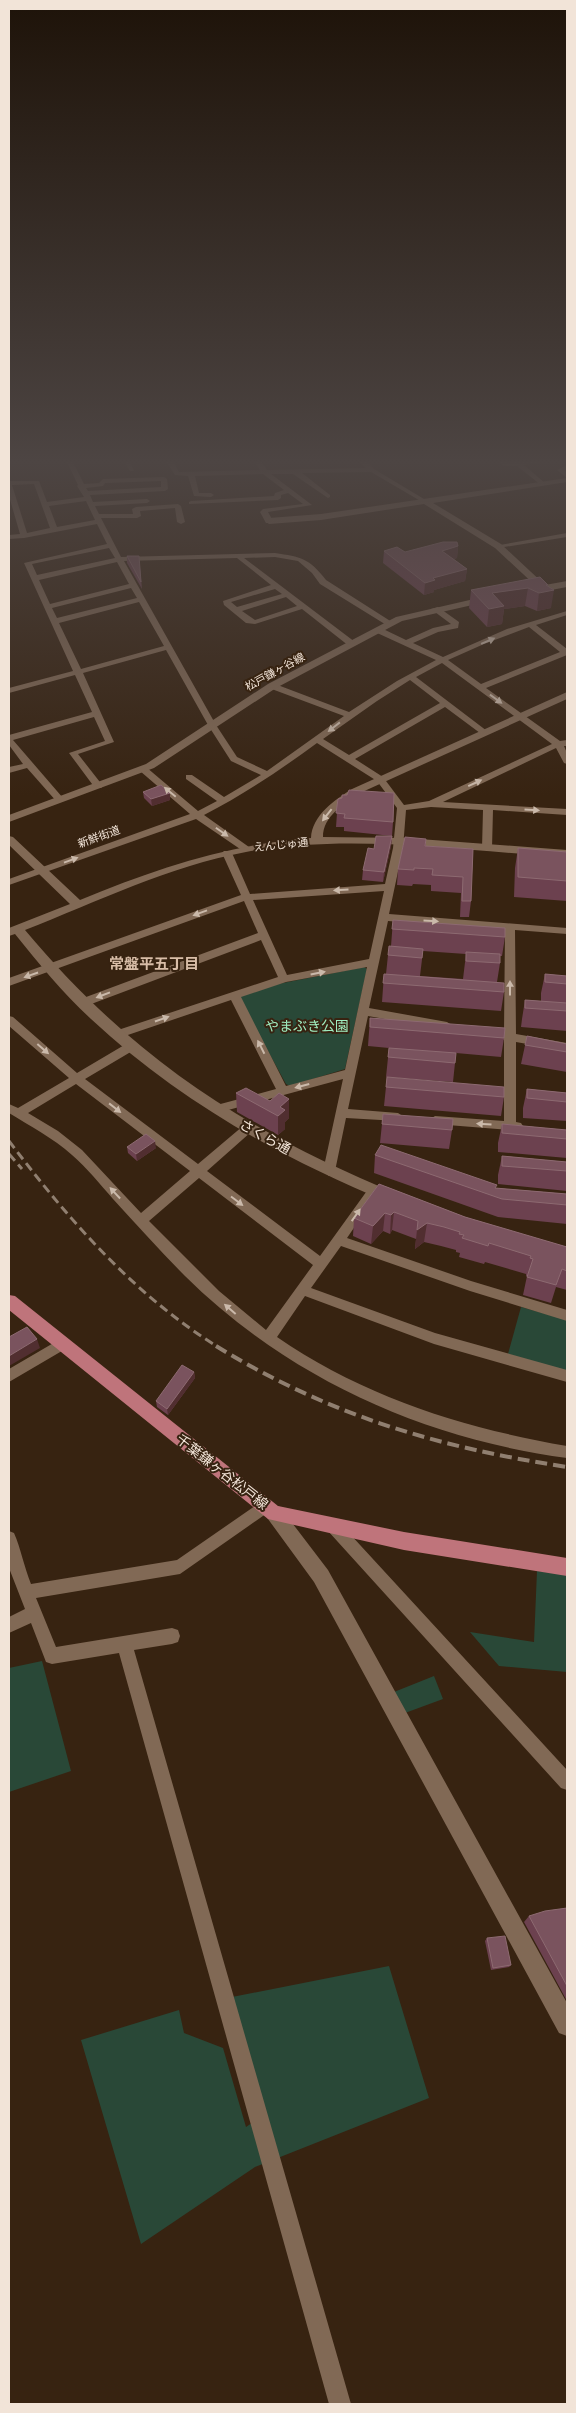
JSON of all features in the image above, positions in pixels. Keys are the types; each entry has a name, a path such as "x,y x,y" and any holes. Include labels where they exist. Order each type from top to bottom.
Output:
{"main road":[{"name":"千葉鎌ヶ谷松戸線","path":"9,1300 270,1510 404,1541 567,1567"}],"street":[{"path":"32,571 50,606 110,742 74,753 78,762 98,786"},
{"path":"36,578 69,571"},
{"path":"127,571 212,725 234,759 269,775"},
{"path":"256,571 352,644"},
{"path":"315,571 323,582 391,624"},
{"path":"523,571 543,591"},
{"path":"523,592 543,591 567,584"},
{"path":"50,606 135,585"},
{"path":"277,586 227,600 249,621 255,622 304,606"},
{"path":"237,610 289,594"},
{"name":"松戸鎌ヶ谷線","path":"9,819 144,769 272,686 391,624 411,615 496,597"},
{"path":"56,621 143,599"},
{"path":"406,643 436,630 455,626 456,624 435,609"},
{"name":"新鮮街道","path":"9,882 197,814 224,802 269,775 349,716 411,677 443,660 564,612"},
{"path":"481,688 567,653 530,624"},
{"path":"378,630 443,660 519,716 562,743 567,761"},
{"path":"556,644 567,641"},
{"path":"9,692 169,647"},
{"path":"411,677 484,732"},
{"path":"272,686 349,716"},
{"path":"317,842 316,835 324,816 336,804 356,791 567,695"},
{"path":"349,759 446,703"},
{"path":"60,800 9,739 97,713"},
{"path":"318,740 380,779 402,808 399,842 390,887 329,1171"},
{"path":"431,804 562,743"},
{"path":"9,770 29,765"},
{"path":"144,769 197,814 246,849"},
{"path":"189,776 224,802"},
{"path":"402,808 431,804 567,812"},
{"path":"487,848 488,807"},
{"path":"9,839 78,905"},
{"name":"えんじゅ通","path":"13,930 193,862 246,849 317,842 399,842 567,854"},
{"path":"227,853 284,979"},
{"path":"9,982 246,897 390,887"},
{"path":"383,917 567,931"},
{"path":"510,927 510,1126"},
{"name":"さくら通","path":"13,930 82,1003 116,1035 156,1068 247,1129 329,1171 405,1203"},
{"path":"82,1003 263,934"},
{"path":"116,1035 284,979 373,962"},
{"path":"234,995 283,1091"},
{"path":"363,1010 461,1028"},
{"path":"9,1020 76,1078 321,1264"},
{"path":"480,1032 567,1047"},
{"path":"130,1047 14,1110 78,1153 141,1221 214,1295 268,1338 327,1374 377,1399 421,1416 509,1442 567,1452"},
{"path":"217,1110 349,1073"},
{"path":"342,1113 529,1127"},
{"path":"141,1221 247,1129"},
{"path":"268,1338 374,1191"},
{"path":"338,1240 470,1286 567,1315"},
{"path":"303,1290 434,1338 567,1376"},
{"path":"9,1376 62,1344"},
{"path":"26,1592 180,1567 270,1510 321,1576 567,2025"},
{"path":"333,1526 567,1782"},
{"path":"9,1538 12,1561 52,1656 172,1636"},
{"path":"9,1625 35,1613"},
{"path":"124,1644 340,2404"}],"green space":[{"name":"やまぶき公園","path":"364,967 367,969 345,1069 290,1086 286,1084 239,998 278,984"},
{"path":"521,1307 567,1320 567,1371 508,1354"},
{"path":"537,1571 567,1575 567,1672 499,1666 470,1632 534,1642"},
{"path":"42,1661 71,1771 9,1792 9,1668"},
{"path":"434,1676 443,1699 405,1713 394,1692"},
{"path":"389,1966 429,2098 255,2167 141,2244 81,2040 179,2010 184,2033 223,2048 246,2127 261,2117 227,1998"}],"building":[{"path":"135,571 140,571 141,582"},
{"path":"409,571 461,571 433,578 435,580 425,583"},
{"path":"540,577 548,585 546,585 554,590 539,593 528,588 492,593 504,606 489,609 471,590"},
{"path":"161,785 170,793 151,799 143,792"},
{"path":"349,790 394,793 393,822 344,818 345,814 336,813 338,799 342,798 342,795 347,795"},
{"path":"376,836 392,836 384,872 363,870 368,848 374,849"},
{"path":"405,837 426,839 425,846 473,849 471,901 462,901 463,877 432,875 433,869 398,869"},
{"path":"518,848 567,852 567,881 518,877"},
{"path":"393,920 505,928 505,937 392,929"},
{"path":"389,946 423,949 422,958 388,955"},
{"path":"466,952 500,954 500,963 466,961"},
{"path":"384,974 504,983 504,992 383,983"},
{"path":"545,974 567,976 567,984 545,982"},
{"path":"525,1000 567,1003 567,1011 525,1008"},
{"path":"370,1018 505,1028 504,1038 370,1027"},
{"path":"527,1036 567,1044 567,1052 525,1045"},
{"path":"389,1048 456,1053 455,1063 388,1057"},
{"path":"387,1077 504,1087 504,1097 386,1087"},
{"path":"246,1088 270,1101 279,1093 289,1099 280,1107 285,1110 278,1116 236,1093"},
{"path":"527,1089 567,1093 567,1102 527,1098"},
{"path":"383,1114 453,1119 452,1130 382,1124"},
{"path":"502,1124 567,1130 567,1139 502,1133"},
{"path":"146,1134 155,1141 136,1154 127,1147"},
{"path":"381,1145 497,1185 495,1188 567,1194 567,1205 502,1199 375,1155"},
{"path":"502,1156 567,1162 567,1171 502,1166"},
{"path":"379,1184 465,1217 567,1247 567,1271 562,1269 556,1285 527,1277 533,1259 530,1258 531,1256 489,1243 488,1246 462,1238 464,1235 459,1234 460,1232 427,1223 417,1230 418,1221 394,1212 391,1215 385,1213 373,1226 354,1218"},
{"path":"27,1327 37,1339 9,1356 9,1337"},
{"path":"182,1365 194,1372 167,1409 156,1401"},
{"path":"567,1908 567,1986 529,1916 545,1911"},
{"path":"505,1936 511,1965 493,1968 487,1938"}],"railway":[{"path":"9,1141 55,1199 104,1254 158,1304 218,1347"},
{"path":"9,1154 22,1169"},
{"path":"216,1346 300,1391 385,1425 473,1449 567,1467"}],"district":[{"name":"常盤平五丁目","path":"154,964"}]}
